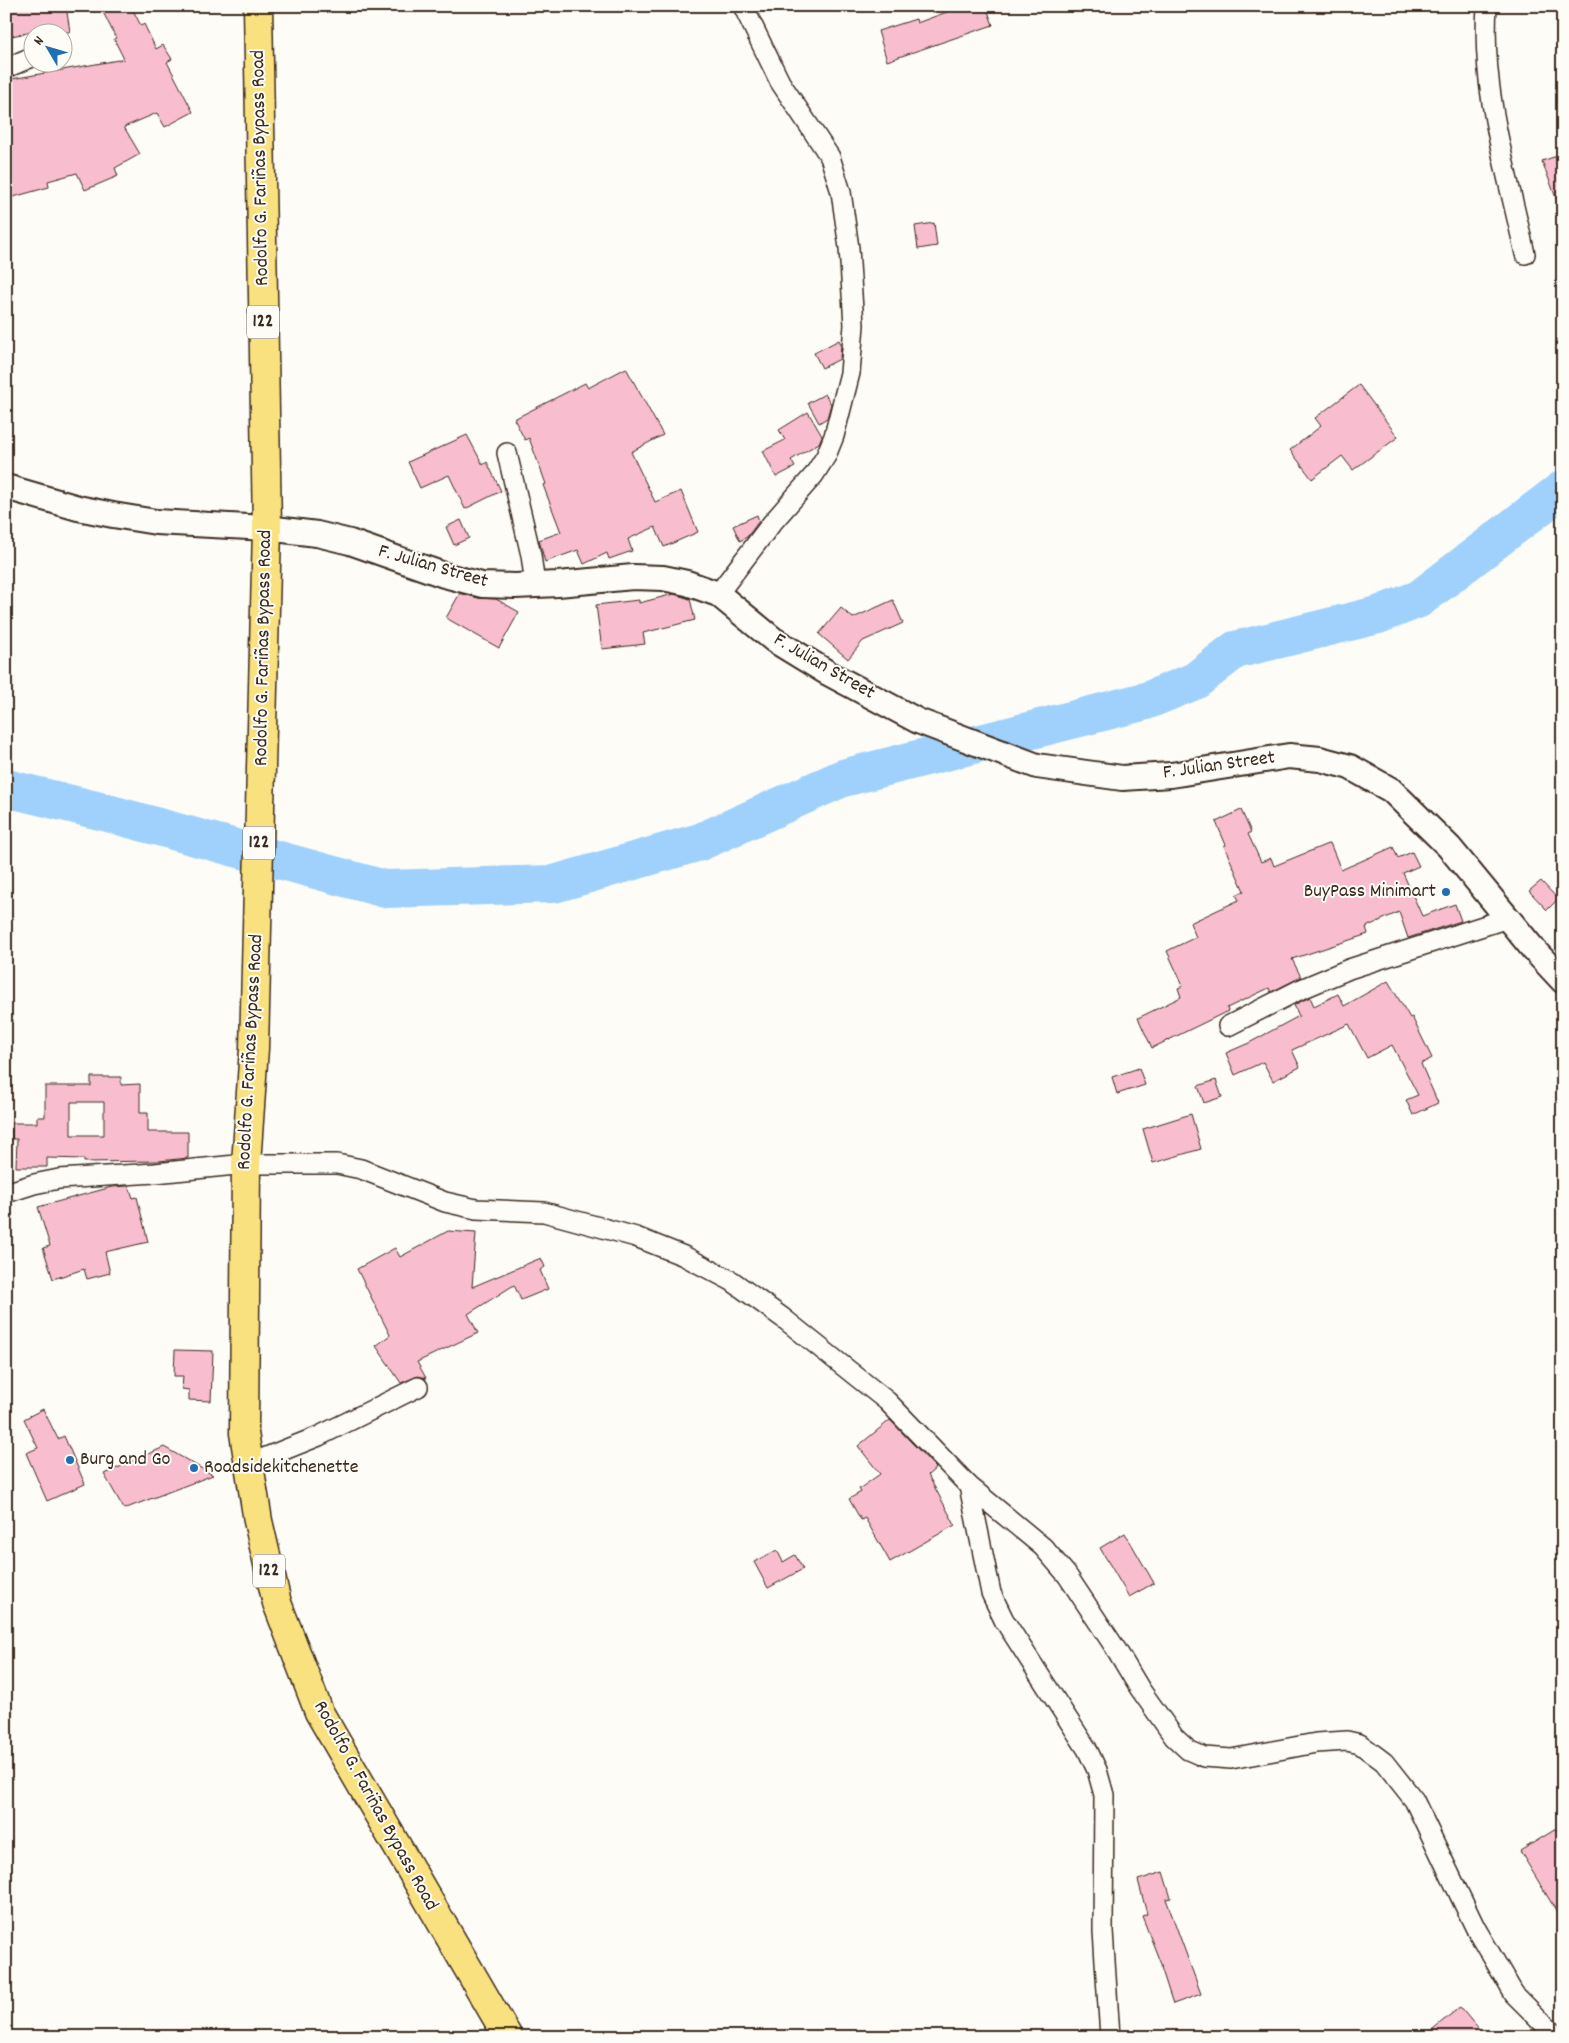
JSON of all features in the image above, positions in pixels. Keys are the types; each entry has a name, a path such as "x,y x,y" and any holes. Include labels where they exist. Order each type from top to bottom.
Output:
{"main road":[{"name":"Rodolfo G. Fariñas Bypass Road","path":"258,6 267,528 254,1048 246,1164 244,1433 258,1521 277,1603 319,1712 508,2037"}],"street":[{"path":"718,594 772,523 814,475 826,456 834,436 850,373 854,325 849,248 841,192 835,169 830,157 780,82 743,6"},
{"path":"1487,6 1485,37 1489,92 1494,126 1526,254"},
{"path":"6,68 22,61"},
{"path":"507,453 531,555 535,585"},
{"name":"F. Julian Street","path":"6,487 78,508 156,522 267,528 317,534 444,575 482,585 535,585 633,577 687,583 718,594 774,640 918,721 1037,766 1122,778 1171,775 1289,756 1320,758 1350,767 1391,790 1449,847 1563,981"},
{"path":"1228,1026 1299,990 1349,969 1508,918"},
{"path":"6,1194 34,1184 60,1179 155,1173 246,1164 337,1164 361,1170 446,1202 476,1209 544,1212 636,1237 684,1256 732,1281 783,1318 887,1401 969,1486 1043,1547 1066,1575 1116,1649 1140,1689 1174,1737 1188,1750 1204,1757 1231,1759 1316,1743 1347,1741 1360,1744 1384,1762 1414,1800 1475,1927 1514,1994 1557,2037"},
{"path":"249,1464 318,1436 418,1387"},
{"path":"969,1486 991,1593 1004,1620 1088,1749 1097,1770 1104,1795 1103,1931 1110,2037"}],"building":[{"path":"6,6 66,6 68,22 22,22 22,34 6,37"},
{"path":"100,6 131,6 141,26 144,24 156,49 163,45 172,59 167,62 193,112 165,127 157,113 124,127 140,154 115,168 118,176 85,190 77,173 48,181 49,187 6,199 6,80 51,72 72,72 72,68 124,59 114,39 116,38"},
{"path":"963,6 986,6 993,25 887,61 878,31 916,19 917,23"},
{"path":"1563,154 1563,211 1561,211 1542,161"},
{"path":"934,223 937,246 918,249 915,226"},
{"path":"839,340 841,344 840,359 822,368 814,353"},
{"path":"626,368 663,435 631,452 655,502 681,491 698,532 664,547 655,527 628,539 632,551 609,559 607,553 584,564 578,550 545,562 539,540 561,532 543,485 546,484 529,438 525,440 514,419 585,383 588,388"},
{"path":"1359,385 1398,437 1353,470 1342,456 1312,479 1290,450 1321,426 1315,418"},
{"path":"825,394 831,404 827,418 819,423 808,403"},
{"path":"808,412 822,436 819,443 791,460 795,467 776,477 763,451 785,440 779,430"},
{"path":"467,435 483,465 487,462 501,491 465,509 449,475 420,488 408,462"},
{"path":"757,515 759,521 747,537 740,541 733,526"},
{"path":"461,520 469,538 454,545 446,527"},
{"path":"460,593 479,598 496,599 519,612 499,648 446,618"},
{"path":"674,594 690,599 695,620 643,633 645,644 602,649 596,605 639,600 639,603"},
{"path":"893,600 903,623 863,641 848,659 819,634 841,608 853,618"},
{"path":"1241,810 1251,832 1248,834 1261,862 1271,858 1274,866 1330,843 1341,870 1393,847 1398,858 1412,852 1419,866 1403,873 1422,916 1455,904 1461,921 1408,938 1399,912 1366,927 1368,934 1292,959 1301,977 1271,992 1269,988 1227,1008 1228,1011 1152,1048 1138,1018 1181,997 1178,988 1183,986 1167,951 1196,937 1190,923 1239,900 1236,895 1244,891 1224,846 1226,845 1216,822"},
{"path":"1541,881 1558,899 1547,910 1529,891"},
{"path":"1388,981 1410,1018 1412,1017 1432,1058 1421,1064 1438,1103 1413,1115 1406,1100 1418,1095 1392,1045 1367,1058 1349,1024 1292,1050 1300,1067 1273,1081 1263,1062 1235,1075 1226,1053 1299,1016 1294,1005 1310,997 1314,1006 1338,994 1344,1006"},
{"path":"1139,1068 1145,1085 1117,1094 1112,1077"},
{"path":"91,1077 121,1077 121,1085 140,1084 140,1113 148,1113 148,1132 188,1132 188,1158 159,1161 84,1162 84,1159 47,1158 47,1167 16,1167 17,1139 12,1139 12,1123 37,1123 37,1117 45,1117 45,1086 91,1086","holes":["71,1102 104,1102 104,1135 71,1135"]},
{"path":"1216,1080 1222,1097 1204,1103 1198,1086"},
{"path":"1191,1114 1201,1149 1153,1163 1143,1129"},
{"path":"129,1186 133,1198 137,1197 148,1242 105,1252 110,1273 87,1279 84,1269 53,1279 43,1248 50,1246 38,1207 112,1187"},
{"path":"448,1231 476,1233 472,1287 541,1258 545,1267 540,1270 548,1289 521,1300 514,1285 468,1314 478,1333 417,1362 426,1378 418,1376 401,1383 376,1346 390,1335 357,1269 395,1248 400,1257"},
{"path":"175,1350 213,1351 211,1401 189,1400 189,1390 182,1389 183,1376 174,1376"},
{"path":"43,1409 58,1439 64,1436 85,1484 47,1501 26,1453 38,1448 24,1419"},
{"path":"890,1420 936,1468 928,1475 955,1525 890,1562 865,1518 861,1520 849,1499 861,1492 859,1489 880,1474 858,1446"},
{"path":"164,1447 213,1475 124,1509 104,1474"},
{"path":"1125,1533 1154,1583 1129,1597 1100,1548"},
{"path":"777,1550 783,1562 795,1555 803,1569 768,1588 754,1562"},
{"path":"1556,1829 1563,1840 1563,1922 1520,1851"},
{"path":"1163,1872 1171,1898 1166,1899 1201,1994 1173,2004 1162,1967 1142,1916 1147,1914 1138,1880"},
{"path":"1460,2007 1485,2037 1423,2037"}],"waterway":[{"path":"6,788 104,812 385,889 554,884 700,842 843,778 1146,701 1195,681 1235,650 1378,615 1419,599 1563,489"}],"place":[{"name":"BuyPass Minimart","path":"1446,892"},
{"name":"Burg and Go","path":"70,1460"},
{"name":"Roadsidekitchenette","path":"194,1468"}]}
